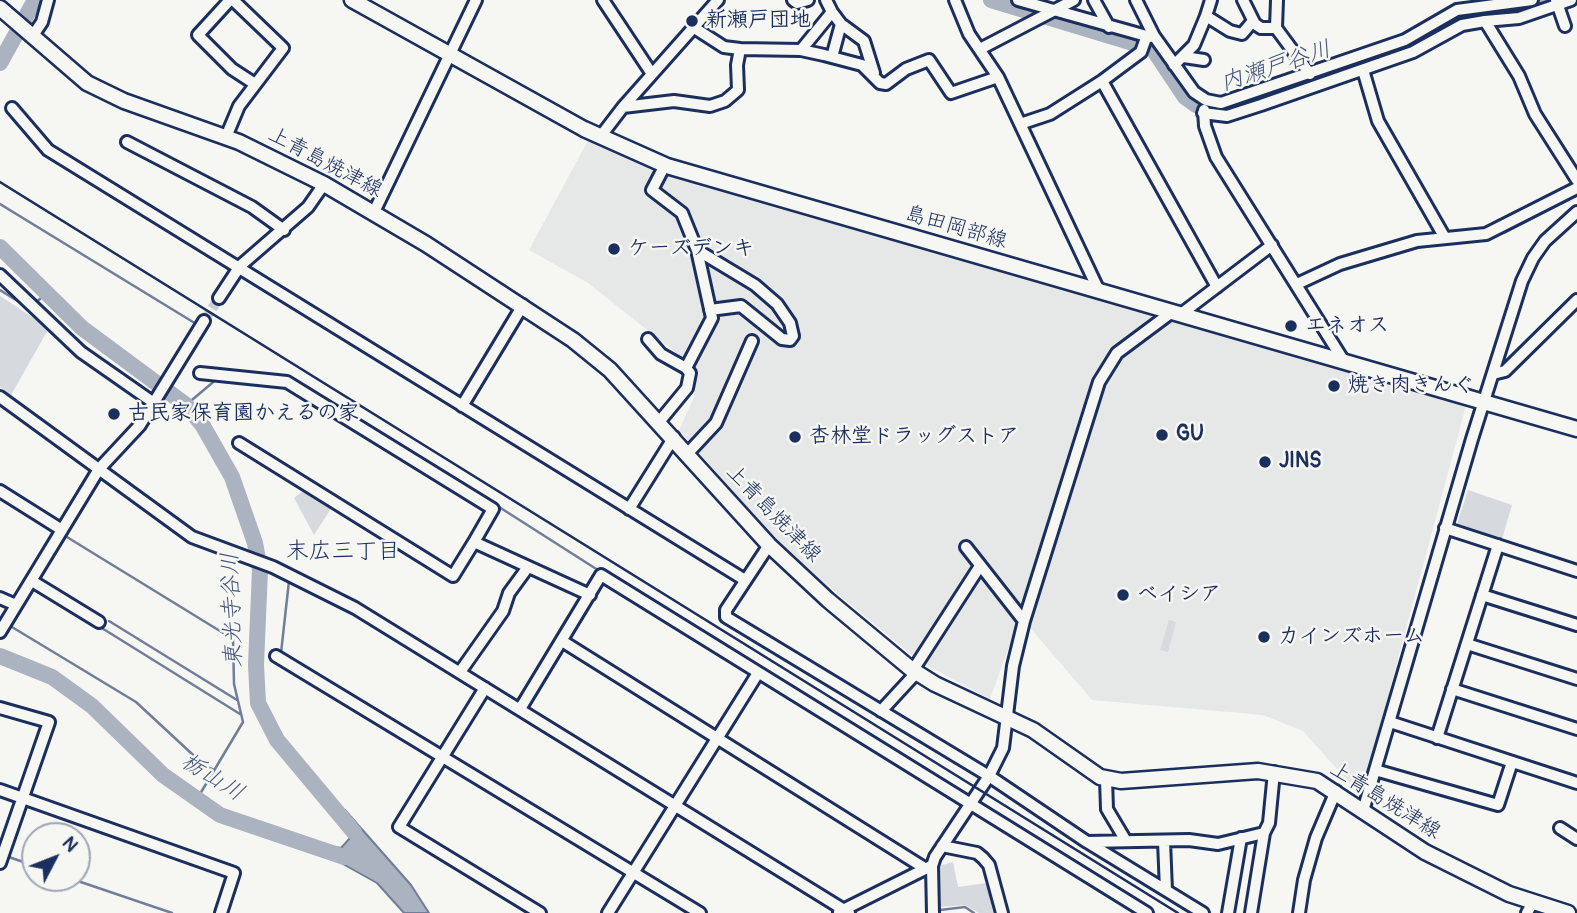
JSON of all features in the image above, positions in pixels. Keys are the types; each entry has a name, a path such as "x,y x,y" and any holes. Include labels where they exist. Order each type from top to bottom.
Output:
{"main road":[{"name":"島田岡部線","path":"352,0 600,137 665,165 1577,429"},
{"name":"上青島焼津線","path":"3,11 87,83 124,101 226,137 324,184 523,305 610,370 674,437 769,545 915,671 1053,742 1093,774 1105,779 1121,780 1238,770 1274,772 1317,781 1425,852 1530,907 1568,913"}],"street":[{"path":"32,37 42,22 48,0"},
{"path":"226,137 239,106 283,48 231,0 198,35 232,69 255,84"},
{"path":"374,212 476,0"},
{"path":"603,0 652,74"},
{"path":"793,0 797,4 808,0"},
{"path":"825,0 841,24 864,41 876,79"},
{"path":"955,0 969,34 998,77 1099,291"},
{"path":"1018,0 1150,37 1179,61 1204,60"},
{"path":"980,49 1074,0"},
{"path":"1094,0 1109,27"},
{"path":"1179,61 1194,45 1210,0"},
{"path":"1243,0 1253,21 1261,28 1276,28"},
{"path":"1277,0 1276,28 1310,74"},
{"path":"1449,0 1462,25"},
{"path":"1203,113 1227,116 1413,52 1462,25 1528,16 1557,3 1572,0"},
{"path":"1143,1 1194,92 1206,100 1232,102 1412,37 1456,10 1528,1 1528,16"},
{"path":"1020,124 1050,114 1141,52 1150,37 1143,1"},
{"path":"600,137 710,3"},
{"path":"1557,3 1565,26"},
{"path":"801,50 832,12"},
{"path":"1206,16 1230,31 1242,34 1253,21"},
{"path":"1485,21 1519,76 1535,114 1577,180"},
{"path":"832,57 841,24"},
{"path":"693,27 723,47 801,50 862,65 876,79 886,84 906,69 929,60 951,93 998,77"},
{"path":"622,107 674,101 710,106 725,101 738,90 737,65 740,49"},
{"path":"1335,65 1339,78"},
{"path":"1363,70 1378,121 1444,238"},
{"path":"1102,81 1217,287"},
{"path":"1206,100 1203,113 1216,157 1345,363"},
{"path":"12,108 48,150 745,580"},
{"path":"127,142 252,206 284,230"},
{"path":"665,165 652,190 682,213 697,250 712,318 686,368"},
{"path":"219,298 240,266 308,207 324,184"},
{"path":"1297,284 1340,264 1417,241 1486,234 1577,188"},
{"path":"1363,811 1445,528 1533,258 1556,229 1577,212"},
{"path":"0,397 192,537 273,567 345,602 843,912 929,867 989,776 1003,748 1013,666 1024,621 1099,382 1117,353 1217,287 1272,245"},
{"path":"697,250 755,285 777,304 790,323 793,336 790,340 782,339 741,306 710,310"},
{"path":"0,275 81,352 155,401"},
{"path":"1493,374 1505,371 1577,300"},
{"path":"462,406 523,305"},
{"path":"0,632 99,469 140,425 204,321"},
{"path":"648,339 661,354 690,373 687,388 659,422"},
{"path":"688,453 716,423 752,341"},
{"path":"200,373 287,382 493,509 453,576 239,443"},
{"path":"629,509 674,437"},
{"path":"0,491 62,530"},
{"path":"1445,528 1577,571"},
{"path":"474,542 590,595"},
{"path":"769,545 726,610 726,617 989,776 1087,842 1203,913"},
{"path":"1437,737 1498,545"},
{"path":"965,547 1024,621"},
{"path":"881,711 915,671 980,566"},
{"path":"460,672 503,611 509,593 528,567"},
{"path":"520,709 601,575 1147,913"},
{"path":"32,580 99,622"},
{"path":"1482,596 1577,625"},
{"path":"0,598 16,605"},
{"path":"562,641 929,867"},
{"path":"1466,644 1577,679"},
{"path":"276,656 442,758 635,868 700,913"},
{"path":"608,913 758,673"},
{"path":"391,839 485,688"},
{"path":"1452,689 1577,729"},
{"path":"0,708 49,722 0,863"},
{"path":"1390,722 1577,783"},
{"path":"1375,770 1498,805 1512,762"},
{"path":"1251,913 1264,833 1269,823 1274,772"},
{"path":"1105,779 1107,809 1126,841"},
{"path":"0,790 234,873 221,913"},
{"path":"1299,913 1316,838 1336,791"},
{"path":"399,827 540,913"},
{"path":"1560,828 1577,839"},
{"path":"1087,842 1164,841 1218,844 1264,833"},
{"path":"1228,913 1241,838"},
{"path":"1164,841 1166,890"},
{"path":"942,846 977,853 984,858 989,866 1002,913"},
{"path":"929,867 933,913"}],"shaded area":[{"path":"592,133 635,162 690,180 1467,402 1361,796 1303,731 1263,715 1092,700 1020,616 990,699 919,661 786,551 679,430 694,397 694,367 588,283 529,250"},
{"path":"0,296 49,328 11,395 0,387"},
{"path":"304,490 332,507 314,535 294,498"},
{"path":"1468,490 1512,505 1502,539 1457,524"},
{"path":"1169,620 1176,622 1168,652 1160,650"},
{"path":"345,810 411,885 429,913 404,913 377,883 325,854 330,846 341,848 350,838 338,818"},
{"path":"953,862 958,887 987,883 993,913 979,913 965,905 938,907 939,866"}],"waterway":[{"name":"東光寺谷川","path":"0,63 35,0"},
{"name":"内瀬戸谷川","path":"991,0 1153,49 1185,97 1196,105 1214,111 1231,109 1410,45 1467,16 1518,11 1551,2"},
{"path":"1480,240 1506,232 1577,195"},
{"path":"0,204 193,322"},
{"path":"1388,255 1429,245"},
{"name":"東光寺谷川","path":"0,247 82,328 186,405 203,426 232,477 255,543 260,570 256,665 258,703 277,740 354,832"},
{"path":"0,290 27,307"},
{"path":"35,303 46,294"},
{"path":"276,376 288,376 295,381"},
{"path":"186,405 218,378"},
{"path":"474,491 601,572"},
{"path":"62,534 233,639 234,684 243,722 197,799"},
{"path":"281,653 289,581"},
{"path":"109,621 237,700"},
{"path":"7,624 136,702 205,766 214,770"},
{"path":"97,625 240,714"},
{"name":"栃山川","path":"0,656 52,677 92,706 163,775 220,815 344,857"},
{"path":"431,744 443,751"},
{"path":"449,755 473,769"},
{"path":"71,809 233,866"},
{"path":"6,856 21,861"},
{"path":"91,885 172,913"},
{"path":"940,910 965,907 974,913"}],"tunnel":[{"path":"204,321 219,298"}],"railway":[{"path":"0,182 1178,913"}],"place":[{"name":"新瀬戸団地","path":"692,21"},
{"name":"ケーズデンキ","path":"614,249"},
{"name":"エネオス","path":"1291,326"},
{"name":"焼き肉きんぐ","path":"1334,386"},
{"name":"古民家保育園かえるの家","path":"114,414"},
{"name":"GU","path":"1162,435"},
{"name":"杏林堂ドラッグストア","path":"795,437"},
{"name":"JINS","path":"1265,462"},
{"name":"ベイシア","path":"1123,595"},
{"name":"カインズホーム","path":"1264,637"}],"district":[{"name":"末広三丁目","path":"343,552"}]}
